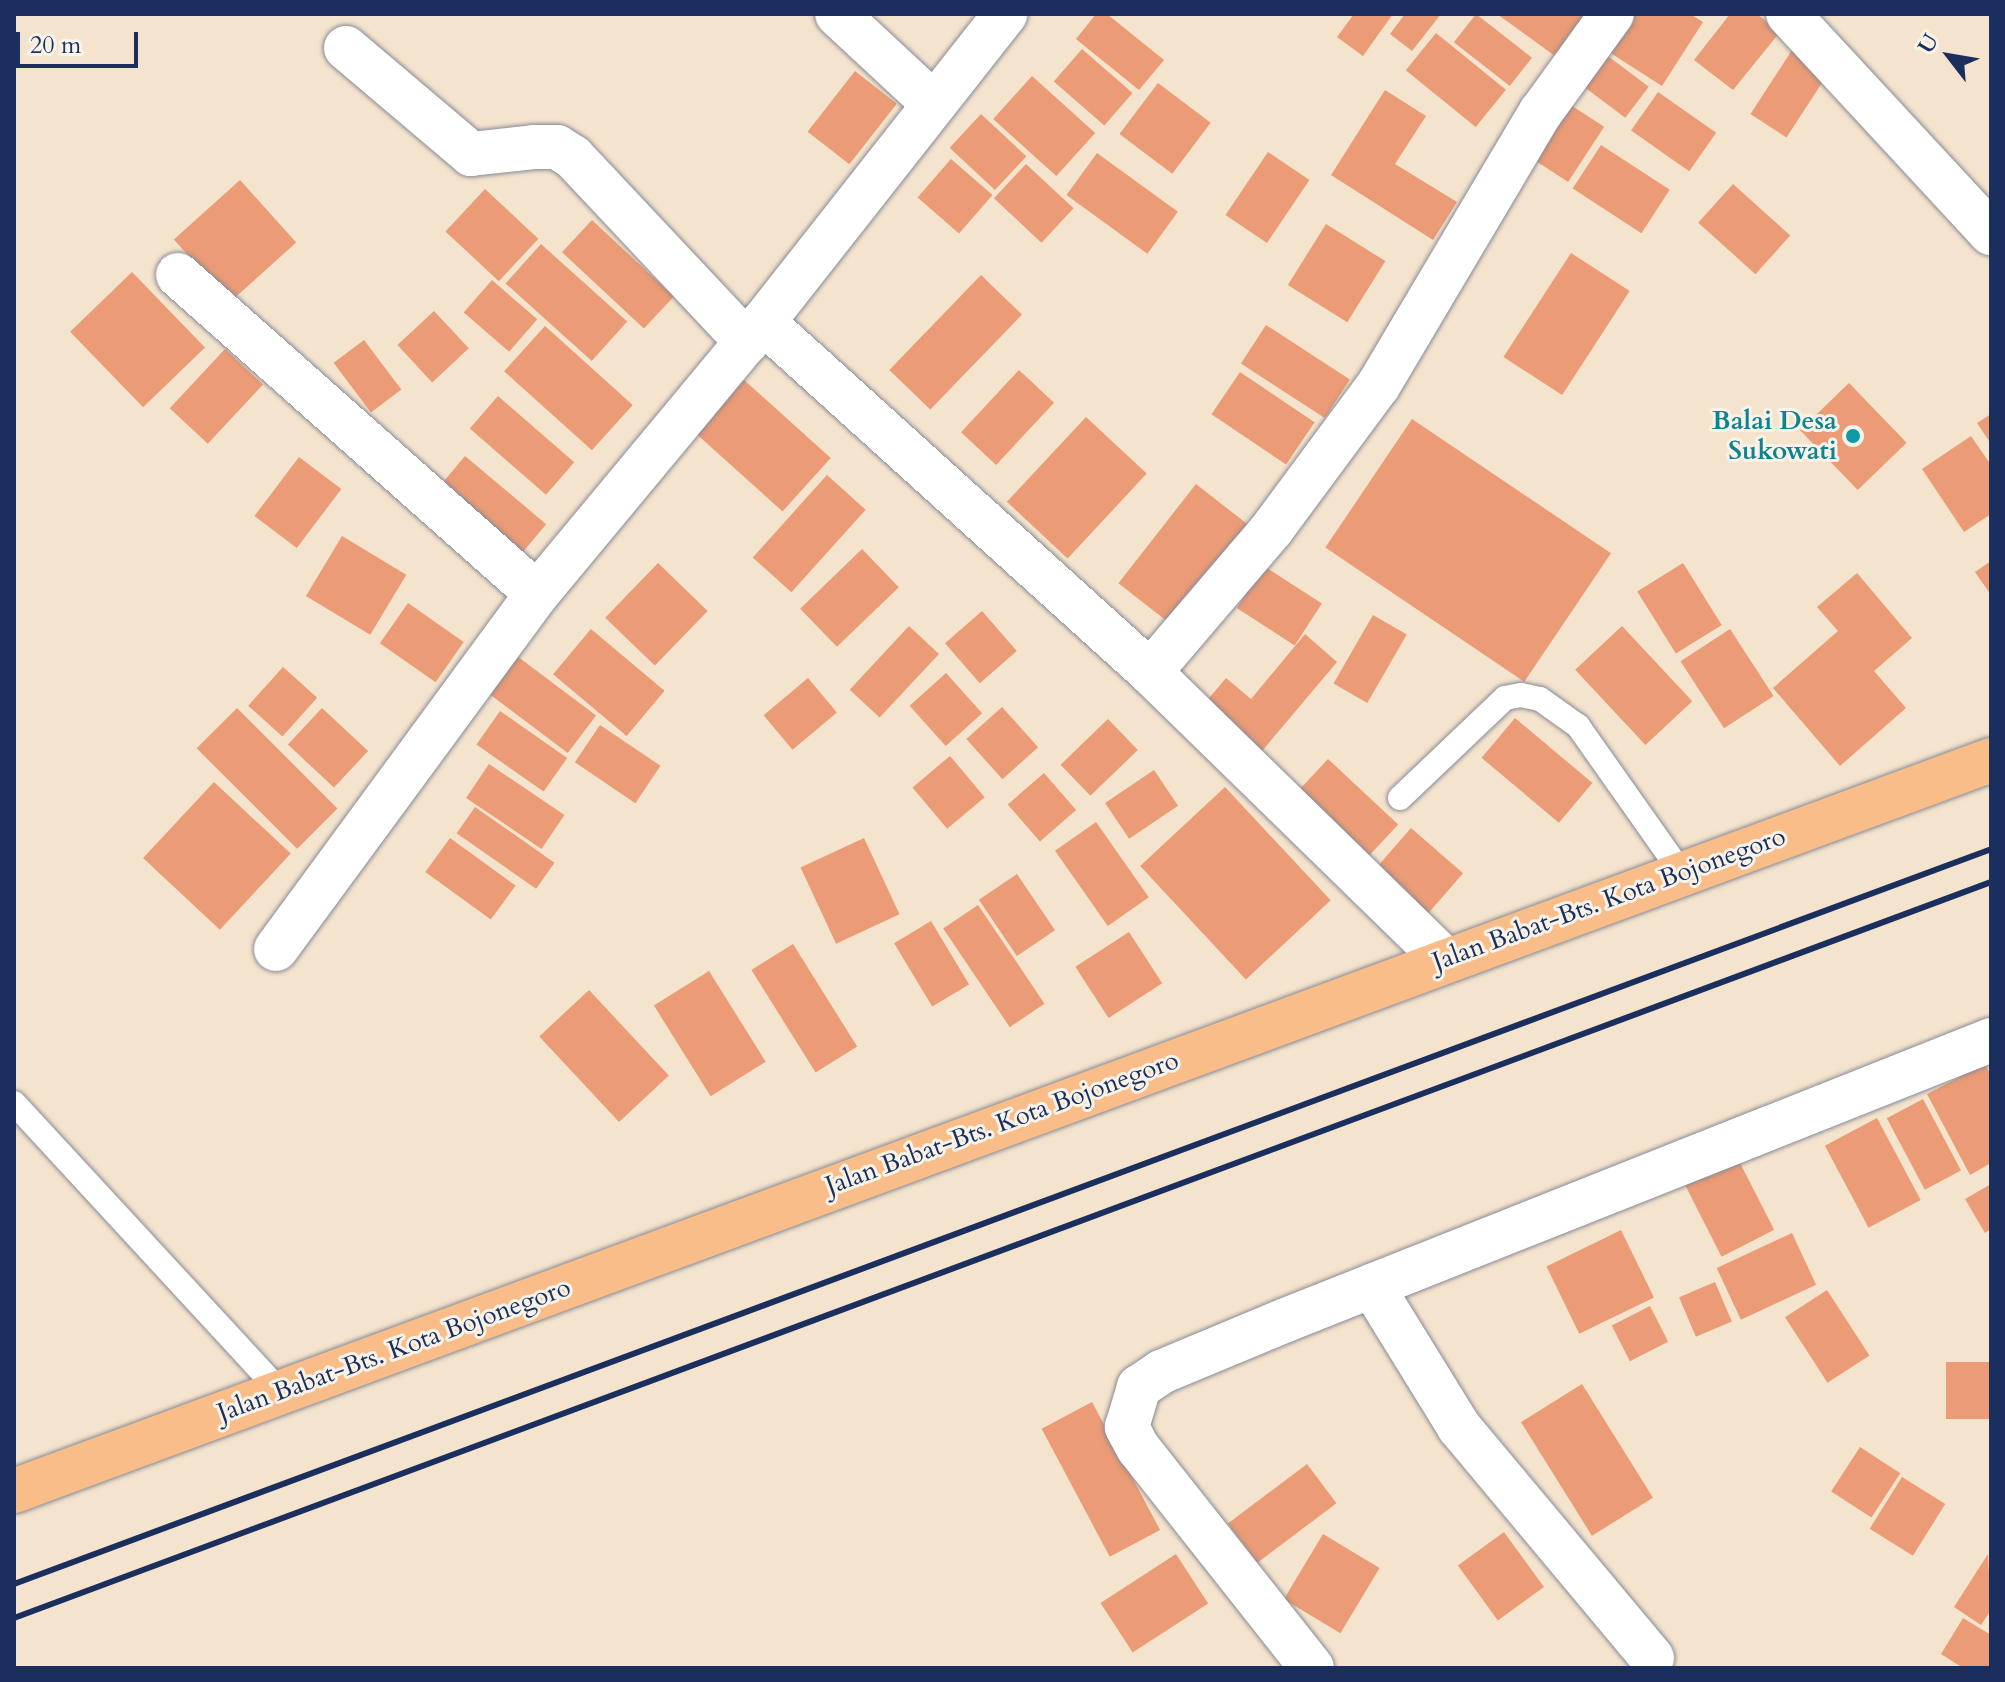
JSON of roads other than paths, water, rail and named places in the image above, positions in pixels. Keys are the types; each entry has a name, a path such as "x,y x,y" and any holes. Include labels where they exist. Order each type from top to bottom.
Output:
{"highway":[{"name":"Jalan Babat-Bts. Kota Bojonegoro","path":"14,1491 1444,959 1991,760"}],"street":[{"path":"837,14 934,104"},
{"path":"276,949 537,594 755,332 1005,14"},
{"path":"1150,672 1272,529 1370,397 1541,112 1612,14"},
{"path":"1788,14 1991,233"},
{"path":"346,48 471,154 557,147 573,157 755,332 1150,672 1444,959"},
{"path":"178,275 537,594"},
{"path":"1312,1668 1138,1448 1127,1427 1129,1409 1139,1387 1161,1372 1372,1286 1991,1040"},
{"path":"1372,1286 1459,1427 1652,1658"}],"lane":[{"path":"1400,798 1505,698 1521,695 1540,699 1578,726 1681,872"},
{"path":"14,1103 281,1392"}],"railway":[{"path":"14,1584 1991,849"},
{"path":"14,1618 1991,882"}],"place":[{"name":"Balai Desa Sukowati","path":"1853,436"}]}
